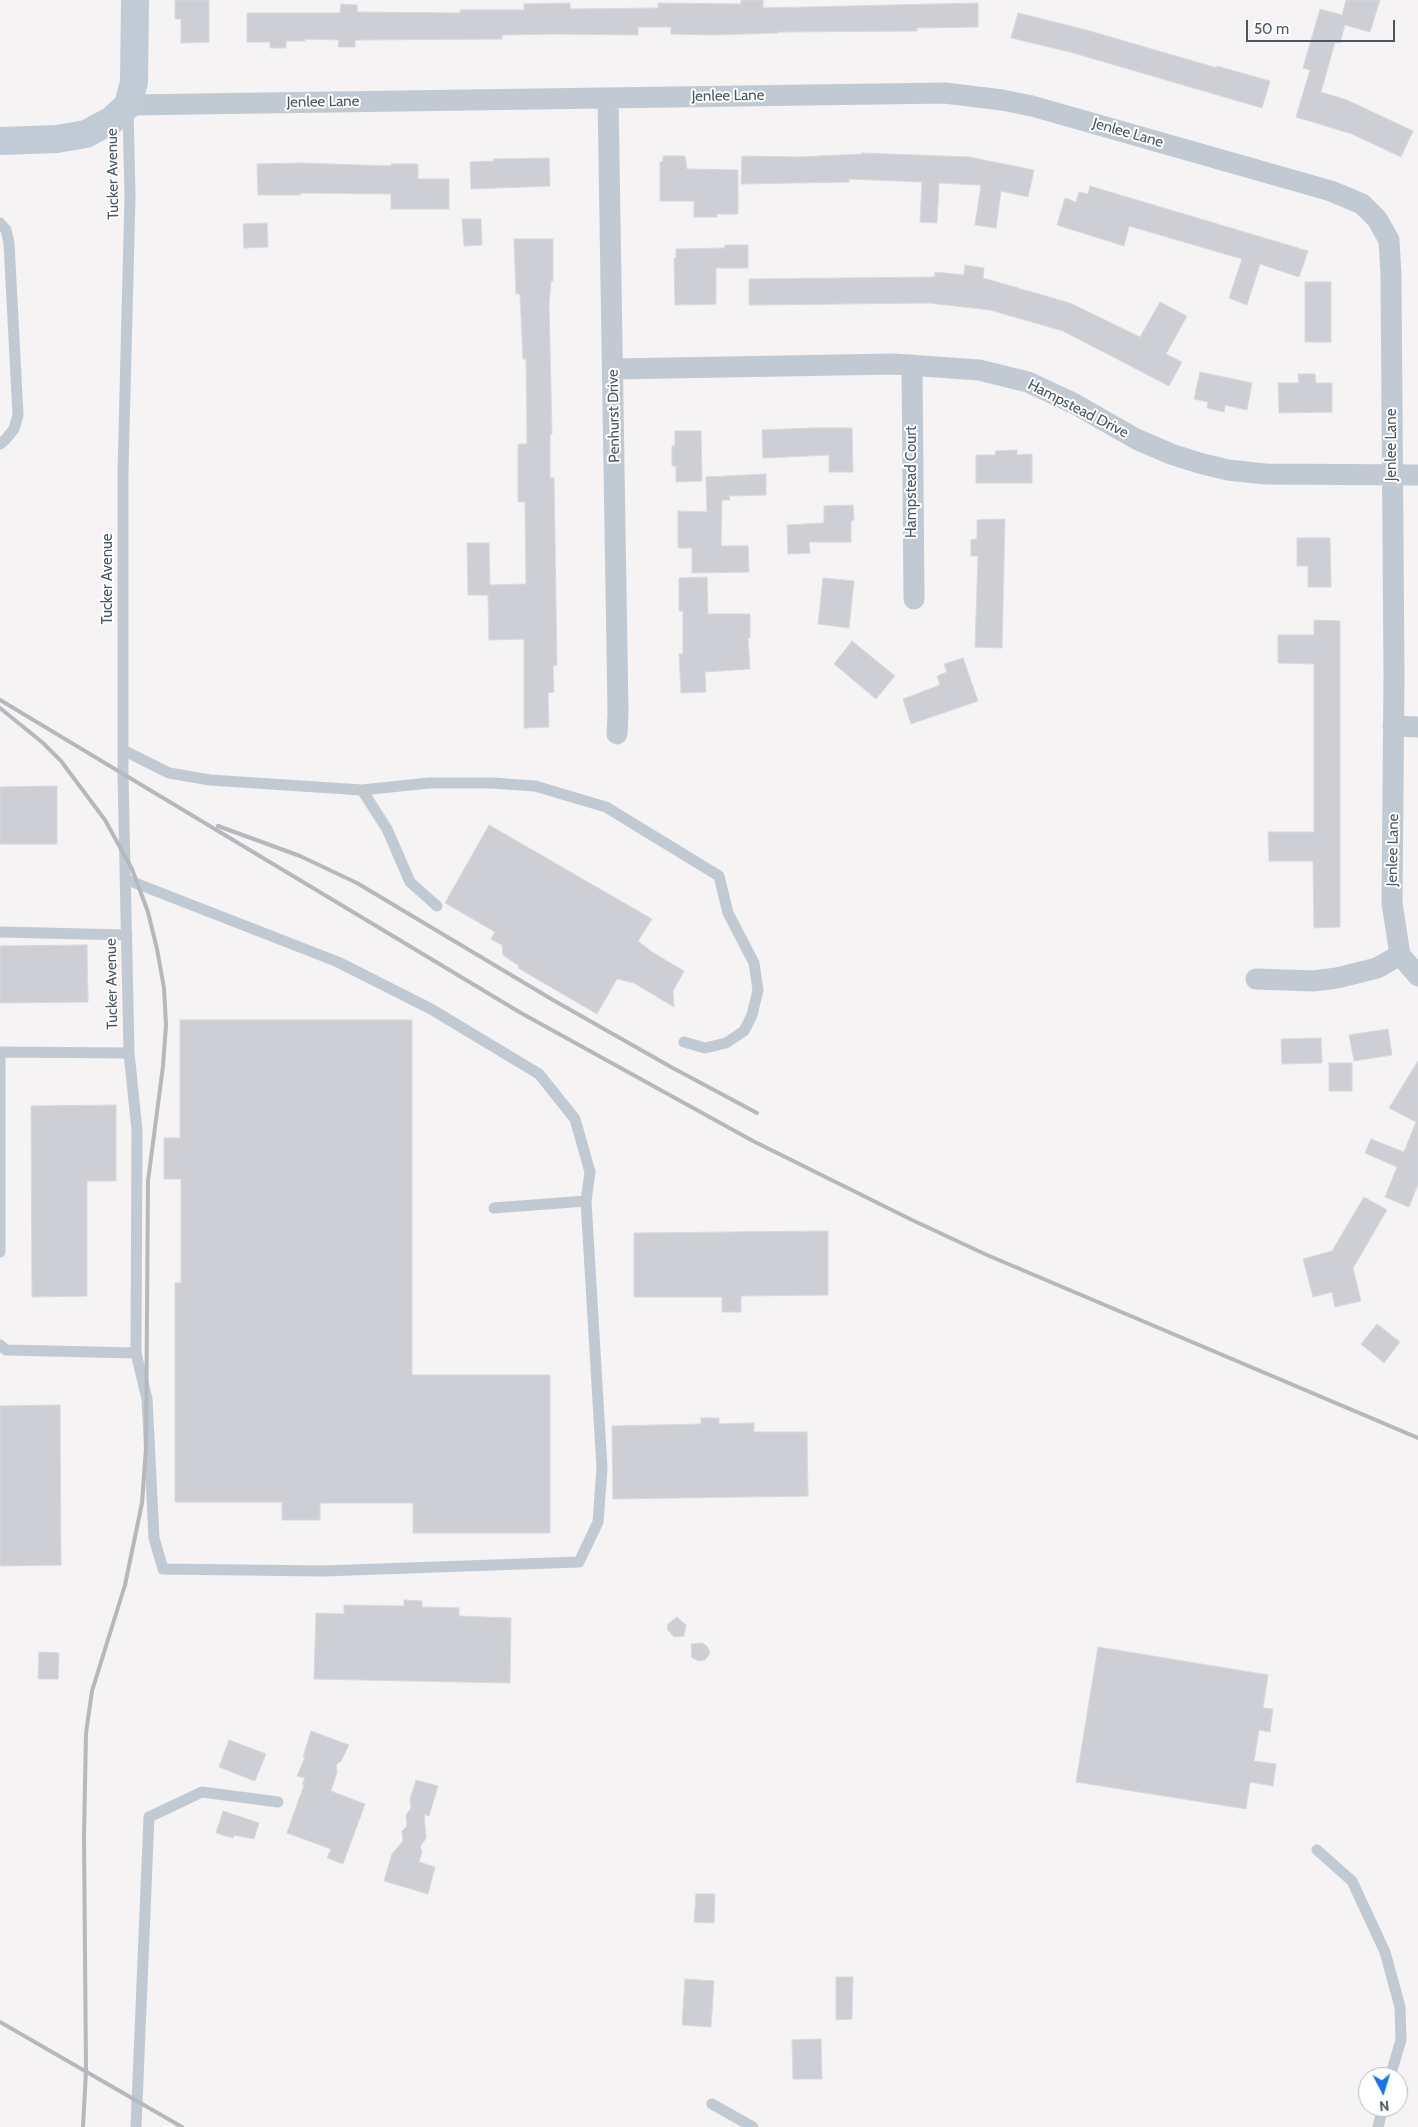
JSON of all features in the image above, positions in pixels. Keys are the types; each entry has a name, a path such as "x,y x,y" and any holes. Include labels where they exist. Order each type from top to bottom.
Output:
{"street":[{"path":"0,141 58,139 86,134 112,120 128,105 134,82 135,0"},
{"name":"Jenlee Lane","path":"128,105 945,94 1002,100 1032,106 1351,198 1362,204 1377,219 1389,240 1392,275 1392,903 1400,955"},
{"name":"Penhurst Drive","path":"608,98 617,734"},
{"name":"Hampstead Drive","path":"613,369 912,365 978,370 1028,382 1075,404 1136,439 1198,463 1228,470 1265,474 1418,475"},
{"name":"Hampstead Court","path":"912,365 914,600"},
{"path":"1393,726 1418,727"},
{"path":"1256,979 1313,982 1337,978 1377,968 1400,955 1418,976"}],"lane":[{"name":"Tucker Avenue","path":"128,105 130,196 123,471 123,750 129,1053 137,1130 136,1352 146,1399 154,1538 164,1569 323,1571 578,1562 598,1522 602,1468 586,1201"},
{"path":"0,223 6,230 10,243 18,415 14,429 0,444"},
{"path":"123,750 169,773 186,777 287,786 362,790 429,783 492,783 535,786 606,808 719,876 728,913 754,963 758,990 752,1015 744,1031 726,1044 706,1048 684,1042"},
{"path":"362,790 387,829 410,882 437,906"},
{"path":"125,879 338,962 431,1009 539,1074 575,1119 590,1172 586,1201 494,1208"},
{"path":"0,932 126,935"},
{"path":"0,1052 129,1053"},
{"path":"0,1058 0,1252"},
{"path":"0,1345 6,1350 136,1352"},
{"path":"136,2127 148,1817 202,1792 278,1802"},
{"path":"1317,1850 1352,1881 1385,1952 1400,2007 1401,2040 1393,2067"},
{"path":"712,2104 753,2127"}],"building":[{"path":"175,0 209,0 209,42 181,43 181,19 175,19"},
{"path":"741,0 763,0 763,8 978,3 978,27 917,28 917,31 778,32 712,35 671,34 671,27 638,27 638,35 556,34 502,35 502,39 355,40 355,47 338,47 339,40 305,39 305,41 286,41 286,48 270,48 270,42 247,42 247,13 340,13 341,4 357,5 357,12 460,13 460,10 524,10 524,4 570,3 570,9 658,8 658,3 741,4"},
{"path":"1346,0 1380,0 1370,32 1345,25 1340,43 1335,42 1321,92 1347,100 1413,131 1401,157 1352,134 1296,117 1310,70 1303,68 1320,9 1342,15"},
{"path":"1018,13 1270,81 1262,108 1070,52 1011,38"},
{"path":"862,153 969,157 1034,170 1028,197 1001,191 996,228 975,225 981,185 939,183 937,223 920,222 922,182 849,179 849,182 741,184 742,156 799,157"},
{"path":"663,156 685,156 687,169 738,170 738,214 717,214 717,217 694,217 694,201 660,201 660,162 663,161"},
{"path":"549,158 550,186 471,189 470,162 494,161 493,159"},
{"path":"300,163 391,166 391,164 418,164 418,179 449,179 449,209 391,209 391,194 300,193 301,195 258,195 257,164"},
{"path":"1090,186 1308,251 1299,277 1260,264 1247,305 1229,298 1242,259 1129,226 1124,246 1057,225 1065,198 1076,202 1079,192 1088,194"},
{"path":"462,219 481,219 482,245 464,246"},
{"path":"267,223 268,247 244,248 243,224"},
{"path":"514,239 553,239 553,281 551,281 549,304 552,434 550,434 550,478 554,478 557,665 553,666 554,692 548,693 549,727 524,728 524,639 489,640 488,595 468,595 467,543 489,543 490,585 526,584 525,502 518,502 518,444 527,444 526,359 523,359 520,294 516,294"},
{"path":"725,245 748,245 748,268 716,268 716,304 675,305 674,258 676,258 676,249 725,248"},
{"path":"965,265 984,268 983,278 1070,303 1140,337 1160,302 1187,316 1166,354 1182,362 1169,386 1063,331 990,310 929,303 749,305 749,279 935,277 935,272 964,275"},
{"path":"1305,282 1331,282 1331,342 1305,342"},
{"path":"1200,372 1252,383 1247,410 1225,405 1224,412 1207,408 1208,402 1194,399"},
{"path":"1298,374 1315,374 1316,383 1332,383 1332,412 1279,413 1278,383 1299,383"},
{"path":"852,428 853,472 829,472 829,455 763,458 762,430"},
{"path":"675,431 701,431 702,481 676,482 676,466 672,466 672,446 675,446"},
{"path":"1017,450 1017,455 1032,454 1032,483 976,483 976,455 995,455 996,451"},
{"path":"766,474 766,495 729,496 730,500 722,500 721,546 748,546 749,572 692,573 692,548 678,548 678,511 707,512 706,477"},
{"path":"853,505 854,520 851,521 851,542 809,542 810,553 788,554 787,525 824,523 824,506"},
{"path":"1005,519 1002,648 975,647 978,556 971,556 971,540 977,539 977,520"},
{"path":"1297,538 1330,538 1331,587 1308,587 1308,566 1297,566"},
{"path":"707,577 708,614 750,614 750,638 748,638 750,669 705,672 706,692 681,693 679,654 683,654 683,611 679,611 679,578"},
{"path":"823,578 854,581 849,628 818,624"},
{"path":"1314,620 1340,621 1340,927 1314,928 1313,861 1269,861 1268,832 1314,832 1314,664 1278,663 1278,635 1314,635"},
{"path":"852,641 895,676 876,699 834,664"},
{"path":"963,658 978,701 911,724 903,699 940,685 937,676 947,672 944,664"},
{"path":"57,786 57,844 0,844 0,787"},
{"path":"489,825 652,919 638,941 652,952 684,971 673,991 674,1007 634,983 617,979 597,1014 518,968 519,966 503,955 502,945 491,939 495,932 445,903"},
{"path":"87,945 88,1002 0,1003 0,946"},
{"path":"180,1020 412,1020 412,1375 550,1375 550,1533 413,1533 413,1503 320,1503 320,1520 282,1520 282,1502 175,1502 175,1283 181,1283 181,1179 164,1179 164,1138 180,1138"},
{"path":"1388,1029 1392,1055 1354,1061 1349,1035"},
{"path":"1321,1038 1322,1063 1282,1064 1281,1039"},
{"path":"1418,1061 1418,1184 1409,1207 1385,1197 1397,1167 1365,1153 1371,1139 1404,1152 1416,1122 1389,1108"},
{"path":"1329,1063 1352,1063 1352,1091 1329,1091"},
{"path":"116,1105 116,1181 87,1181 87,1296 32,1297 31,1106"},
{"path":"1364,1197 1387,1210 1353,1268 1361,1301 1335,1307 1332,1292 1313,1297 1303,1259 1332,1251"},
{"path":"828,1231 828,1295 741,1296 741,1312 722,1312 722,1297 634,1297 634,1233"},
{"path":"1377,1324 1400,1342 1384,1363 1361,1344"},
{"path":"60,1405 61,1565 0,1566 0,1406"},
{"path":"701,1418 719,1418 719,1424 754,1423 754,1432 807,1432 808,1496 613,1499 612,1426 701,1424"},
{"path":"404,1600 422,1601 422,1607 459,1608 459,1616 511,1618 510,1683 314,1679 316,1613 344,1614 344,1605 404,1606"},
{"path":"677,1617 686,1625 684,1636 674,1637 667,1629 668,1624"},
{"path":"702,1643 707,1646 710,1653 705,1660 699,1661 692,1658 691,1644"},
{"path":"1098,1647 1268,1675 1263,1708 1273,1709 1270,1732 1259,1730 1254,1761 1276,1764 1273,1786 1250,1782 1246,1809 1076,1782"},
{"path":"39,1652 59,1653 58,1679 38,1679"},
{"path":"311,1731 349,1745 341,1761 336,1765 337,1772 331,1791 365,1804 343,1864 327,1858 331,1849 287,1833 304,1785 302,1784 305,1778 297,1776 305,1757 303,1757"},
{"path":"229,1740 266,1754 255,1781 219,1767"},
{"path":"416,1780 438,1786 429,1816 424,1814 426,1838 420,1847 422,1852 419,1862 435,1867 428,1894 384,1881 392,1854 403,1841 402,1831 407,1826 406,1815 411,1808 410,1799"},
{"path":"223,1811 259,1823 254,1839 234,1835 233,1838 216,1833"},
{"path":"696,1894 715,1894 714,1923 694,1922"},
{"path":"836,1977 853,1977 852,2019 836,2020"},
{"path":"685,1979 714,1981 711,2027 682,2025"},
{"path":"821,2039 822,2079 793,2079 792,2040"}],"railway":[{"path":"0,700 521,1013 753,1141 987,1255 1418,1438"},
{"path":"0,708 43,743 61,761 105,820 132,869 148,912 164,988 166,1025 163,1066 148,1181 146,1448 142,1503 125,1585 92,1691 86,1733 84,1836 86,2071 83,2127"},
{"path":"218,826 300,856 357,883 553,1000 757,1113"},
{"path":"0,2022 182,2127"}]}
